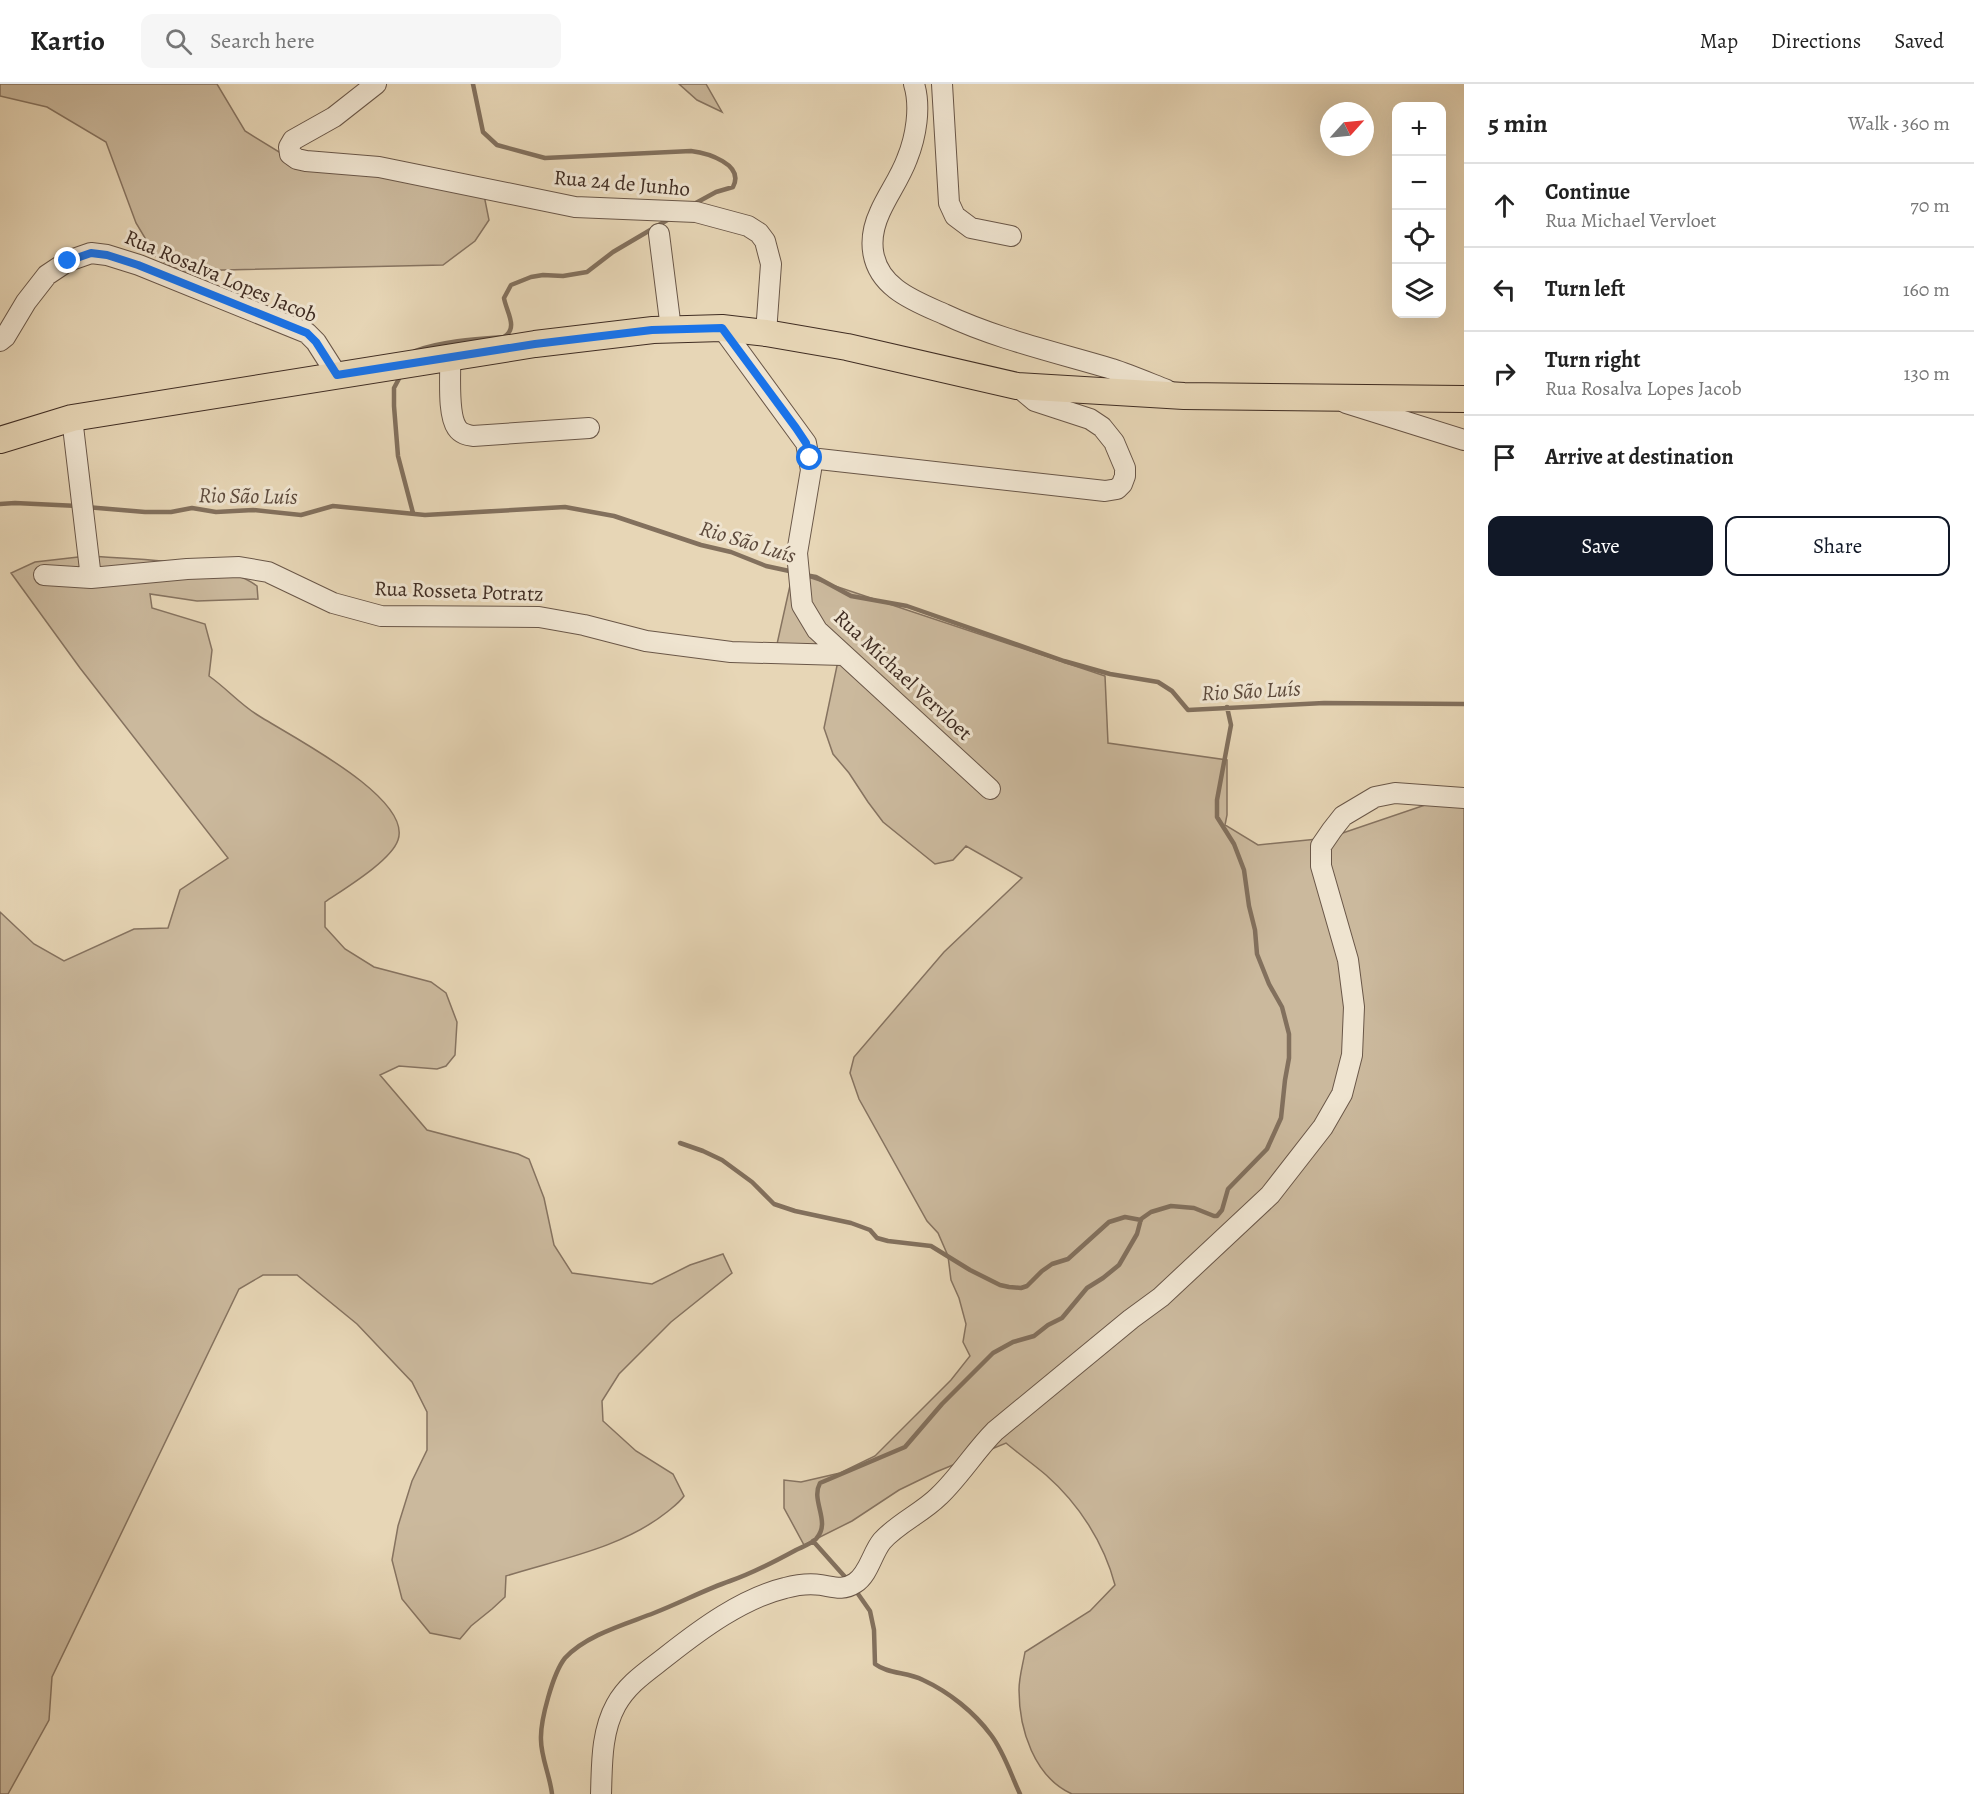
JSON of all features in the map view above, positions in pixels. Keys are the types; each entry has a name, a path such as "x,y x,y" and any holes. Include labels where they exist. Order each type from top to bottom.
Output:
{"main road":[{"path":"0,440 72,418 535,344 671,329 722,328 766,333 847,347 1017,386 1184,396 1464,399"}],"street":[{"name":"Rua 24 de Junho","path":"376,84 334,117 293,140 289,147 290,154 306,161 379,167 575,207 696,212 748,226 759,233 765,241 771,264 766,333"},
{"path":"914,84 917,93 917,122 908,159 879,212 871,236 876,262 883,275 895,288 917,302 966,324 1032,347 1114,370 1184,396"},
{"path":"942,84 949,202 955,216 971,228 1011,236"},
{"path":"659,234 671,329"},
{"name":"Rua Rosalva Lopes Jacob","path":"0,341 47,275 68,261 91,253 107,255 138,265 307,333 316,342 337,375"},
{"name":"Rua Michael Vervloet","path":"722,328 806,443 811,470 797,553 802,605 817,630 990,789"},
{"path":"450,357 452,415 456,427 462,434 473,436 589,428"},
{"path":"810,458 1105,491 1117,489 1124,481 1125,468 1114,442 1102,427 1090,419 1035,401 1017,386"},
{"path":"1332,399 1464,440"},
{"path":"72,418 91,578"},
{"name":"Rua Rosseta Potratz","path":"44,575 91,578 187,569 239,567 268,572 333,603 381,616 539,616 646,641 731,652 843,655"},
{"path":"601,1794 602,1753 608,1729 615,1707 638,1677 700,1630 724,1615 765,1596 795,1585 844,1588 857,1582 882,1541 939,1497 995,1431 1161,1297 1270,1195 1323,1127 1342,1094 1352,1055 1354,1007 1348,960 1321,866 1321,846 1343,816 1375,797 1395,793 1464,798"}],"shaded area":[{"path":"0,84 217,84 245,131 297,163 482,185 489,220 475,241 443,265 180,271 157,258 136,223 106,142 47,107 0,96"},
{"path":"679,84 706,84 722,112 697,100"},
{"path":"87,556 176,562 200,566 242,577 257,586 258,599 197,601 150,594 152,608 205,624 212,650 209,676 250,710 344,768 386,805 397,823 398,840 386,857 366,874 325,902 325,927 345,949 374,967 431,982 446,993 457,1022 455,1055 446,1066 437,1069 399,1066 380,1075 427,1130 518,1154 529,1159 544,1198 554,1245 572,1273 652,1284 690,1265 723,1254 732,1273 671,1322 619,1374 602,1401 603,1421 636,1451 673,1474 684,1496 667,1512 649,1524 611,1544 506,1576 505,1597 471,1626 460,1639 430,1633 402,1599 392,1560 398,1526 412,1481 427,1450 427,1412 412,1382 357,1324 297,1275 263,1275 239,1289 52,1677 49,1720 8,1794 0,1794 0,912 34,944 64,961 134,929 168,928 180,890 228,858 80,668 11,573 35,562"},
{"path":"793,572 1105,676 1108,743 1227,760 1225,825 1258,845 1328,838 1428,804 1464,801 1464,1794 1072,1794 1059,1786 1039,1764 1026,1736 1019,1690 1025,1652 1090,1611 1115,1585 1097,1539 1079,1511 1058,1486 1006,1443 899,1490 852,1521 804,1545 784,1508 784,1480 801,1482 840,1473 875,1456 951,1380 970,1356 963,1342 966,1324 951,1280 948,1256 938,1233 927,1221 859,1099 850,1073 854,1057 944,952 1022,878 966,846 953,860 935,864 883,822 868,802 833,754 824,728 838,661 775,653"}],"waterway":[{"path":"473,84 483,132 497,145 545,158 691,151 714,157 729,166 734,172 733,187 716,192 694,204"},
{"path":"415,351 447,343 504,337 511,329 504,298 511,285 531,277 563,276 587,272 613,252 669,219"},
{"path":"402,373 394,388 394,406 398,456 413,513"},
{"name":"Rio São Luís","path":"0,504 78,506"},
{"name":"Rio São Luís","path":"86,507 145,512 171,512 192,508 216,512 253,510 301,515 333,506 425,515 565,507 614,516 701,545 731,552 766,566 794,572"},
{"name":"Rio São Luís","path":"805,575 816,577 851,596 907,606 1064,661 1110,674 1158,682 1172,691 1188,710 1324,703 1464,704"},
{"path":"552,1794 541,1746 541,1732 548,1698 556,1674 565,1658 584,1643 607,1631 747,1574 814,1541 822,1526 817,1497 820,1483 905,1447 942,1404 993,1353 1013,1342 1034,1336 1062,1318 1087,1288 1119,1265 1137,1234 1141,1219 1151,1212 1171,1206 1194,1208 1217,1216 1222,1210 1228,1189 1267,1149 1281,1118 1289,1058 1289,1034 1282,1007 1269,984 1257,954 1244,870 1234,844 1217,817 1217,800 1231,725 1227,707"},
{"path":"680,1143 722,1160 752,1182 774,1204 851,1223 870,1230 877,1238 888,1241 931,1246 970,1270 1009,1287 1027,1286 1052,1264 1068,1259 1109,1222 1125,1217 1141,1220"},
{"path":"813,1541 846,1578"},
{"path":"856,1591 870,1611 874,1630 875,1664 886,1670 923,1680 942,1690 969,1711 996,1742 1020,1794"}],"route":[{"path":"68,261 91,253 107,255 138,265 307,333 316,342 337,375 535,344 652,330 722,328 796,428 806,443 810,458"}]}
